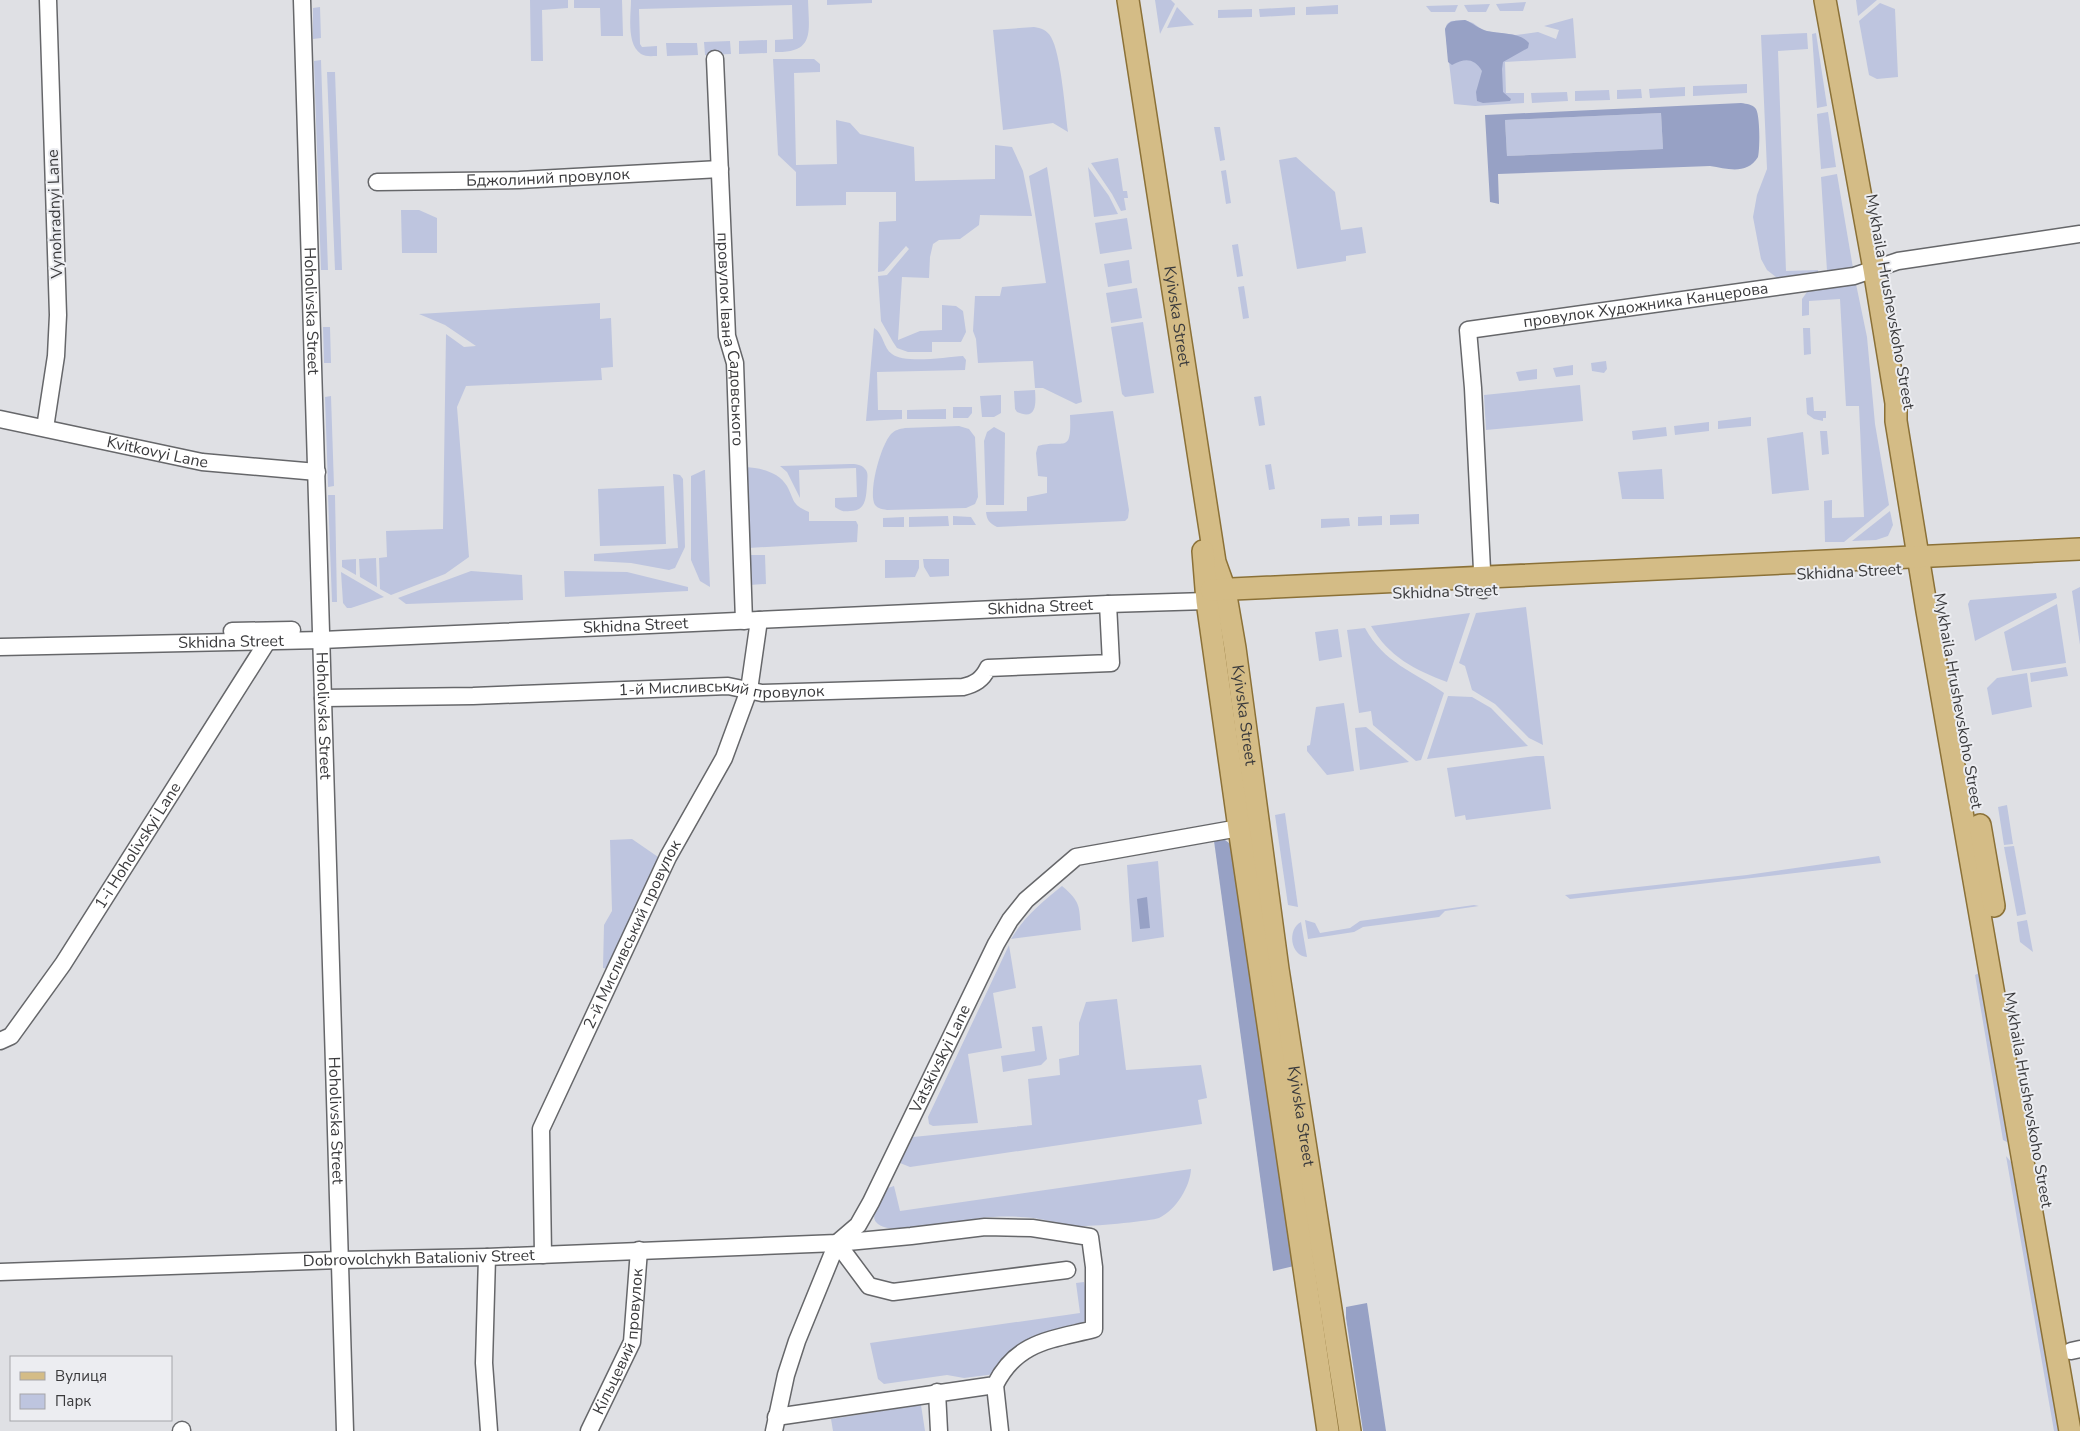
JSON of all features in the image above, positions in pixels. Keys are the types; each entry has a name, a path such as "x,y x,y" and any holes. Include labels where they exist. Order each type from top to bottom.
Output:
{"main road":[{"name":"Kyivska Street","path":"1118,0 1204,552 1216,595 1278,969 1350,1431"},
{"name":"Kyivska Street","path":"1128,0 1215,562 1216,595 1239,828 1328,1431"},
{"path":"1825,0 1880,268"},
{"name":"Mykhaila Hrushevskoho Street","path":"1836,0 2070,1431"},
{"name":"Skhidna Street","path":"1927,562 2080,549"},
{"name":"Skhidna Street","path":"1216,595 1927,562 2080,559"},
{"name":"Mykhaila Hrushevskoho Street","path":"1927,562 2076,1350 2080,1402"}],"street":[{"name":"Vynohradnyi Lane","path":"46,428 56,356 58,315 48,0"},
{"name":"Hoholivska Street","path":"302,0 345,1431"},
{"name":"провулок Івана Садовського","path":"715,59 727,336 735,363 749,617"},
{"name":"Бджолиний провулок","path":"377,182 519,180 720,169"},
{"name":"провулок Художника Канцерова","path":"1482,584 1473,388 1468,330 1854,276 1898,261 2080,234"},
{"name":"Kvitkovyi Lane","path":"0,419 202,462 317,472"},
{"name":"Skhidna Street","path":"749,617 1108,604 1216,595"},
{"name":"Skhidna Street","path":"0,636 321,635 1216,595"},
{"name":"1-й Мисливський провулок","path":"323,698 473,696 728,686 762,693 963,687 977,682 984,676 988,668 1111,663 1108,604"},
{"name":"2-й Мисливський провулок","path":"543,1255 541,1128 668,857 724,758 749,690 749,617"},
{"name":"Skhidna Street","path":"0,647 267,642 321,635"},
{"name":"1-i Hoholivskyi Lane","path":"0,1041 11,1036 63,964 267,642"},
{"name":"Vatskivskyi Lane","path":"775,1424 786,1375 797,1341 837,1243 858,1225 871,1202 996,944 1010,920 1026,900 1076,857 1239,828"},
{"name":"Dobrovolchykh Batalioniv Street","path":"0,1272 340,1260 487,1257 837,1243 985,1227 1032,1228 1090,1237 1094,1267 1094,1329 1032,1345 1010,1362 1000,1374 995,1385"},
{"path":"837,1243 869,1286 893,1292 1067,1270"},
{"name":"Кільцевий провулок","path":"589,1431 632,1342 639,1250"},
{"path":"487,1257 484,1363 489,1431"},
{"path":"775,1424 937,1392 995,1385 1000,1431"},
{"path":"937,1392 940,1431"}],"green space":[{"path":"530,0 568,0 568,8 542,10 543,61 531,61"},
{"path":"574,0 622,0 623,36 601,36 600,8 574,8"},
{"path":"631,0 808,0 809,31 803,44 797,49 775,52 775,40 793,39 792,5 639,9 640,44 642,47 657,46 657,56 647,56 641,54 636,49 631,36"},
{"path":"827,0 872,0 872,3 827,5"},
{"path":"1155,0 1171,0 1175,4 1160,34"},
{"path":"1856,0 1877,0 1858,16"},
{"path":"1526,2 1523,11 1500,11 1496,4"},
{"path":"1880,3 1895,9 1898,77 1877,79 1869,75 1859,21"},
{"path":"1490,4 1486,12 1468,12 1464,5"},
{"path":"1338,5 1338,14 1306,15 1306,7"},
{"path":"1458,5 1455,12 1431,12 1426,6"},
{"path":"320,7 321,38 313,39 313,8"},
{"path":"1177,7 1194,25 1167,28"},
{"path":"1295,7 1295,15 1260,17 1259,9"},
{"path":"1252,9 1252,17 1218,18 1218,10"},
{"path":"1573,18 1576,58 1505,62 1506,93 1524,93 1524,103 1475,106 1454,104 1445,29 1451,21 1465,20 1484,31 1516,35 1538,32 1556,39 1559,30 1544,26"},
{"path":"1034,27 1048,33 1054,45 1060,69 1068,132 1053,123 1003,130 993,30"},
{"path":"1807,33 1808,49 1778,51 1786,271 1818,270 1818,277 1781,281 1767,270 1761,259 1753,217 1757,195 1767,169 1761,35"},
{"path":"1816,33 1827,106 1817,108 1812,34"},
{"path":"767,40 767,53 739,54 739,41"},
{"path":"730,41 731,54 705,55 704,42"},
{"path":"666,43 697,43 698,55 667,56"},
{"path":"773,59 814,59 820,64 820,72 794,73 796,165 837,164 836,120 850,123 860,134 914,147 915,181 995,179 995,145 1012,147 1023,171 1032,216 980,215 979,225 960,239 939,240 933,244 929,278 902,277 898,340 920,331 942,330 942,305 956,306 963,311 966,332 961,342 932,342 932,352 908,352 897,348 881,321 878,276 887,275 909,249 906,246 884,271 878,272 879,222 896,221 896,192 846,192 846,205 796,206 796,172 778,155"},
{"path":"321,60 328,270 321,270 314,61"},
{"path":"327,72 335,72 342,270 335,270"},
{"path":"1747,84 1747,93 1693,96 1693,86"},
{"path":"1685,87 1685,96 1650,98 1649,89"},
{"path":"1641,89 1642,98 1617,99 1617,90"},
{"path":"1609,90 1610,100 1575,101 1575,91"},
{"path":"1567,92 1568,101 1532,103 1531,93"},
{"path":"1828,112 1836,167 1821,169 1817,114"},
{"path":"1661,113 1663,149 1507,156 1505,120"},
{"path":"1214,127 1220,127 1225,160 1220,161"},
{"path":"1296,157 1335,192 1341,230 1362,227 1366,253 1346,256 1346,261 1297,269 1279,160"},
{"path":"1118,158 1123,191 1127,191 1128,198 1124,198 1126,210 1121,211 1091,163"},
{"path":"1047,167 1082,402 1076,404 1043,388 1035,388 1033,361 978,363 976,339 973,331 975,296 1000,296 1002,287 1046,283 1029,176"},
{"path":"1088,167 1109,196 1118,214 1094,217"},
{"path":"1226,170 1231,203 1226,204 1221,171"},
{"path":"1837,174 1853,268 1827,271 1821,177"},
{"path":"401,210 419,210 437,218 437,253 402,253"},
{"path":"1127,218 1132,249 1100,254 1095,223"},
{"path":"1238,244 1243,276 1237,277 1232,245"},
{"path":"1129,260 1132,283 1108,287 1104,264"},
{"path":"1856,284 1867,337 1875,424 1889,505 1844,542 1825,542 1824,501 1832,500 1832,518 1864,517 1859,406 1846,406 1840,299 1809,301 1809,315 1802,316 1802,299 1807,292"},
{"path":"1244,286 1249,318 1243,319 1238,287"},
{"path":"1137,288 1142,318 1111,323 1106,293"},
{"path":"600,303 600,319 611,318 613,367 601,368 602,380 466,386 457,407 469,557 445,574 391,595 380,589 379,558 387,557 386,531 443,529 446,334 464,347 476,346 445,325 419,314"},
{"path":"1143,322 1154,393 1125,397 1122,394 1111,327"},
{"path":"323,327 330,327 331,363 324,363"},
{"path":"874,328 880,334 889,351 898,357 916,359 963,356 966,360 965,370 877,372 878,410 902,410 902,419 866,421"},
{"path":"1803,328 1810,328 1811,354 1804,355"},
{"path":"1606,361 1607,369 1604,373 1592,371 1591,363"},
{"path":"1573,365 1573,375 1556,377 1553,368"},
{"path":"1537,369 1537,379 1519,381 1516,372"},
{"path":"1580,385 1583,421 1486,430 1484,395"},
{"path":"1035,390 1035,405 1032,412 1024,414 1017,412 1015,409 1014,391"},
{"path":"1001,395 1001,413 994,417 982,417 980,396"},
{"path":"331,396 334,486 328,487 325,397"},
{"path":"1261,396 1265,425 1259,426 1254,397"},
{"path":"1813,397 1814,411 1826,411 1826,418 1823,418 1823,421 1814,419 1807,414 1806,398"},
{"path":"953,407 972,407 972,413 968,418 953,418"},
{"path":"946,409 946,419 907,419 907,410"},
{"path":"1113,411 1129,510 1128,518 1125,521 997,527 990,523 986,512 1027,511 1027,497 1047,493 1047,477 1038,476 1036,453 1038,446 1067,441 1070,415"},
{"path":"1751,417 1751,426 1718,429 1718,421"},
{"path":"1709,422 1709,431 1675,435 1674,426"},
{"path":"959,426 969,429 975,437 978,497 975,504 966,508 887,510 876,506 874,503 873,487 877,467 883,447 891,434 905,428"},
{"path":"994,427 1005,433 1004,505 986,505 984,441 987,432"},
{"path":"1666,427 1667,436 1633,440 1632,431"},
{"path":"1820,431 1827,431 1829,454 1822,455"},
{"path":"1803,432 1809,490 1772,494 1767,438"},
{"path":"1271,464 1275,489 1269,490 1265,465"},
{"path":"860,465 866,471 868,476 867,490 864,503 859,509 846,511 835,507 835,498 857,497 856,468 799,470 800,498 787,472 780,466"},
{"path":"746,467 758,468 774,474 784,481 796,504 809,512 809,521 856,521 858,525 857,542 748,548"},
{"path":"1662,469 1664,499 1622,499 1618,472"},
{"path":"704,470 710,587 700,581 691,560 691,476"},
{"path":"673,474 680,475 683,479 685,547 675,568 669,570 631,563 594,561 594,554 678,548"},
{"path":"664,486 666,544 600,546 598,489"},
{"path":"328,495 335,495 337,602 332,602"},
{"path":"1890,511 1893,525 1888,536 1876,540 1852,541"},
{"path":"1419,514 1419,524 1390,525 1390,515"},
{"path":"948,516 949,526 909,527 909,517"},
{"path":"953,516 971,517 976,525 953,525"},
{"path":"1382,516 1382,525 1358,526 1358,517"},
{"path":"904,517 904,527 883,527 883,518"},
{"path":"1349,518 1350,526 1321,528 1321,519"},
{"path":"748,555 765,555 766,584 749,585"},
{"path":"376,558 377,587 360,577 359,559"},
{"path":"356,559 356,575 342,567 342,560"},
{"path":"923,559 949,559 949,576 930,577 924,567"},
{"path":"885,560 919,560 919,568 915,577 885,578"},
{"path":"471,571 522,575 523,600 406,604 398,598"},
{"path":"564,571 627,572 688,587 688,591 565,597"},
{"path":"341,572 384,597 347,608 343,603"},
{"path":"2080,587 2080,645 2072,591"},
{"path":"2056,593 2057,598 1975,641 1968,604 1970,600"},
{"path":"2057,604 2066,663 2012,671 2004,632"},
{"path":"1526,607 1543,745 1529,738 1495,704 1472,690 1465,666 1459,663 1476,613"},
{"path":"1470,613 1447,682 1424,673 1404,661 1386,646 1371,626"},
{"path":"1365,628 1381,650 1390,658 1444,693 1421,760 1416,761 1373,725 1371,711 1359,713 1347,630"},
{"path":"1338,629 1342,657 1319,661 1315,632"},
{"path":"2066,667 2068,676 2031,682 2030,673"},
{"path":"2027,673 2032,707 1992,715 1987,688 1997,678"},
{"path":"1448,696 1472,697 1491,708 1528,746 1427,759"},
{"path":"1344,703 1354,771 1327,775 1307,751 1307,746 1310,745 1316,707"},
{"path":"1366,727 1409,762 1360,770 1355,728"},
{"path":"1544,756 1551,809 1466,820 1465,815 1455,817 1447,768"},
{"path":"2007,805 2013,844 2004,845 1998,807"},
{"path":"1285,813 1298,907 1288,905 1275,815"},
{"path":"632,839 661,859 610,969 603,968 604,925 612,911 610,840"},
{"path":"2014,846 2026,914 2017,916 2004,847"},
{"path":"1879,856 1881,863 1570,899 1565,895 1747,875"},
{"path":"1158,861 1164,937 1132,942 1127,865"},
{"path":"1062,886 1073,896 1078,905 1081,930 1011,939 1028,917"},
{"path":"1474,905 1479,906 1445,911 1439,917 1363,927 1354,932 1308,939 1305,920 1315,923 1320,933 1350,928 1360,921"},
{"path":"2027,920 2033,952 2020,942 2017,922"},
{"path":"1301,922 1307,957 1297,952 1292,942 1294,930"},
{"path":"1009,945 1016,988 993,993 1002,1048 968,1054 978,1123 933,1126 929,1124 928,1117"},
{"path":"1979,973 2009,1143 2003,1140 1975,975"},
{"path":"1117,999 1126,1070 1201,1065 1207,1098 1198,1100 1202,1124 910,1167 900,1163 913,1137 1032,1125 1028,1079 1060,1075 1059,1059 1079,1055 1079,1023 1086,1002"},
{"path":"1042,1026 1047,1059 1041,1065 1003,1072 1001,1056 1035,1051 1032,1027"},
{"path":"2006,1156 2011,1162 2059,1431 2054,1431"},
{"path":"1191,1169 1185,1190 1176,1204 1171,1210 1154,1219 1107,1225 1079,1226 1034,1218 993,1217 926,1228 895,1229 884,1227 874,1219 874,1214 888,1188 894,1186 900,1211"},
{"path":"1084,1282 1089,1308 1086,1320 1025,1361 1003,1373 964,1378 947,1375 884,1384 878,1379 870,1343 1080,1313 1076,1283"},
{"path":"921,1405 925,1431 833,1431 831,1419"}],"shaded area":[{"path":"1465,20 1484,30 1515,35 1529,43 1528,48 1503,62 1503,92 1511,99 1510,101 1483,103 1477,101 1476,92 1482,71 1469,60 1452,65 1448,62 1445,29 1451,22"},
{"path":"1741,103 1751,105 1756,109 1759,125 1759,153 1754,163 1743,169 1710,166 1498,174 1499,204 1490,202 1485,115","holes":["1661,113 1663,149 1507,156 1505,120"]},
{"path":"1225,840 1233,846 1294,1266 1273,1271 1214,841"},
{"path":"1147,897 1150,928 1140,929 1137,899"},
{"path":"1367,1303 1386,1431 1363,1431 1346,1318 1346,1307"}]}
